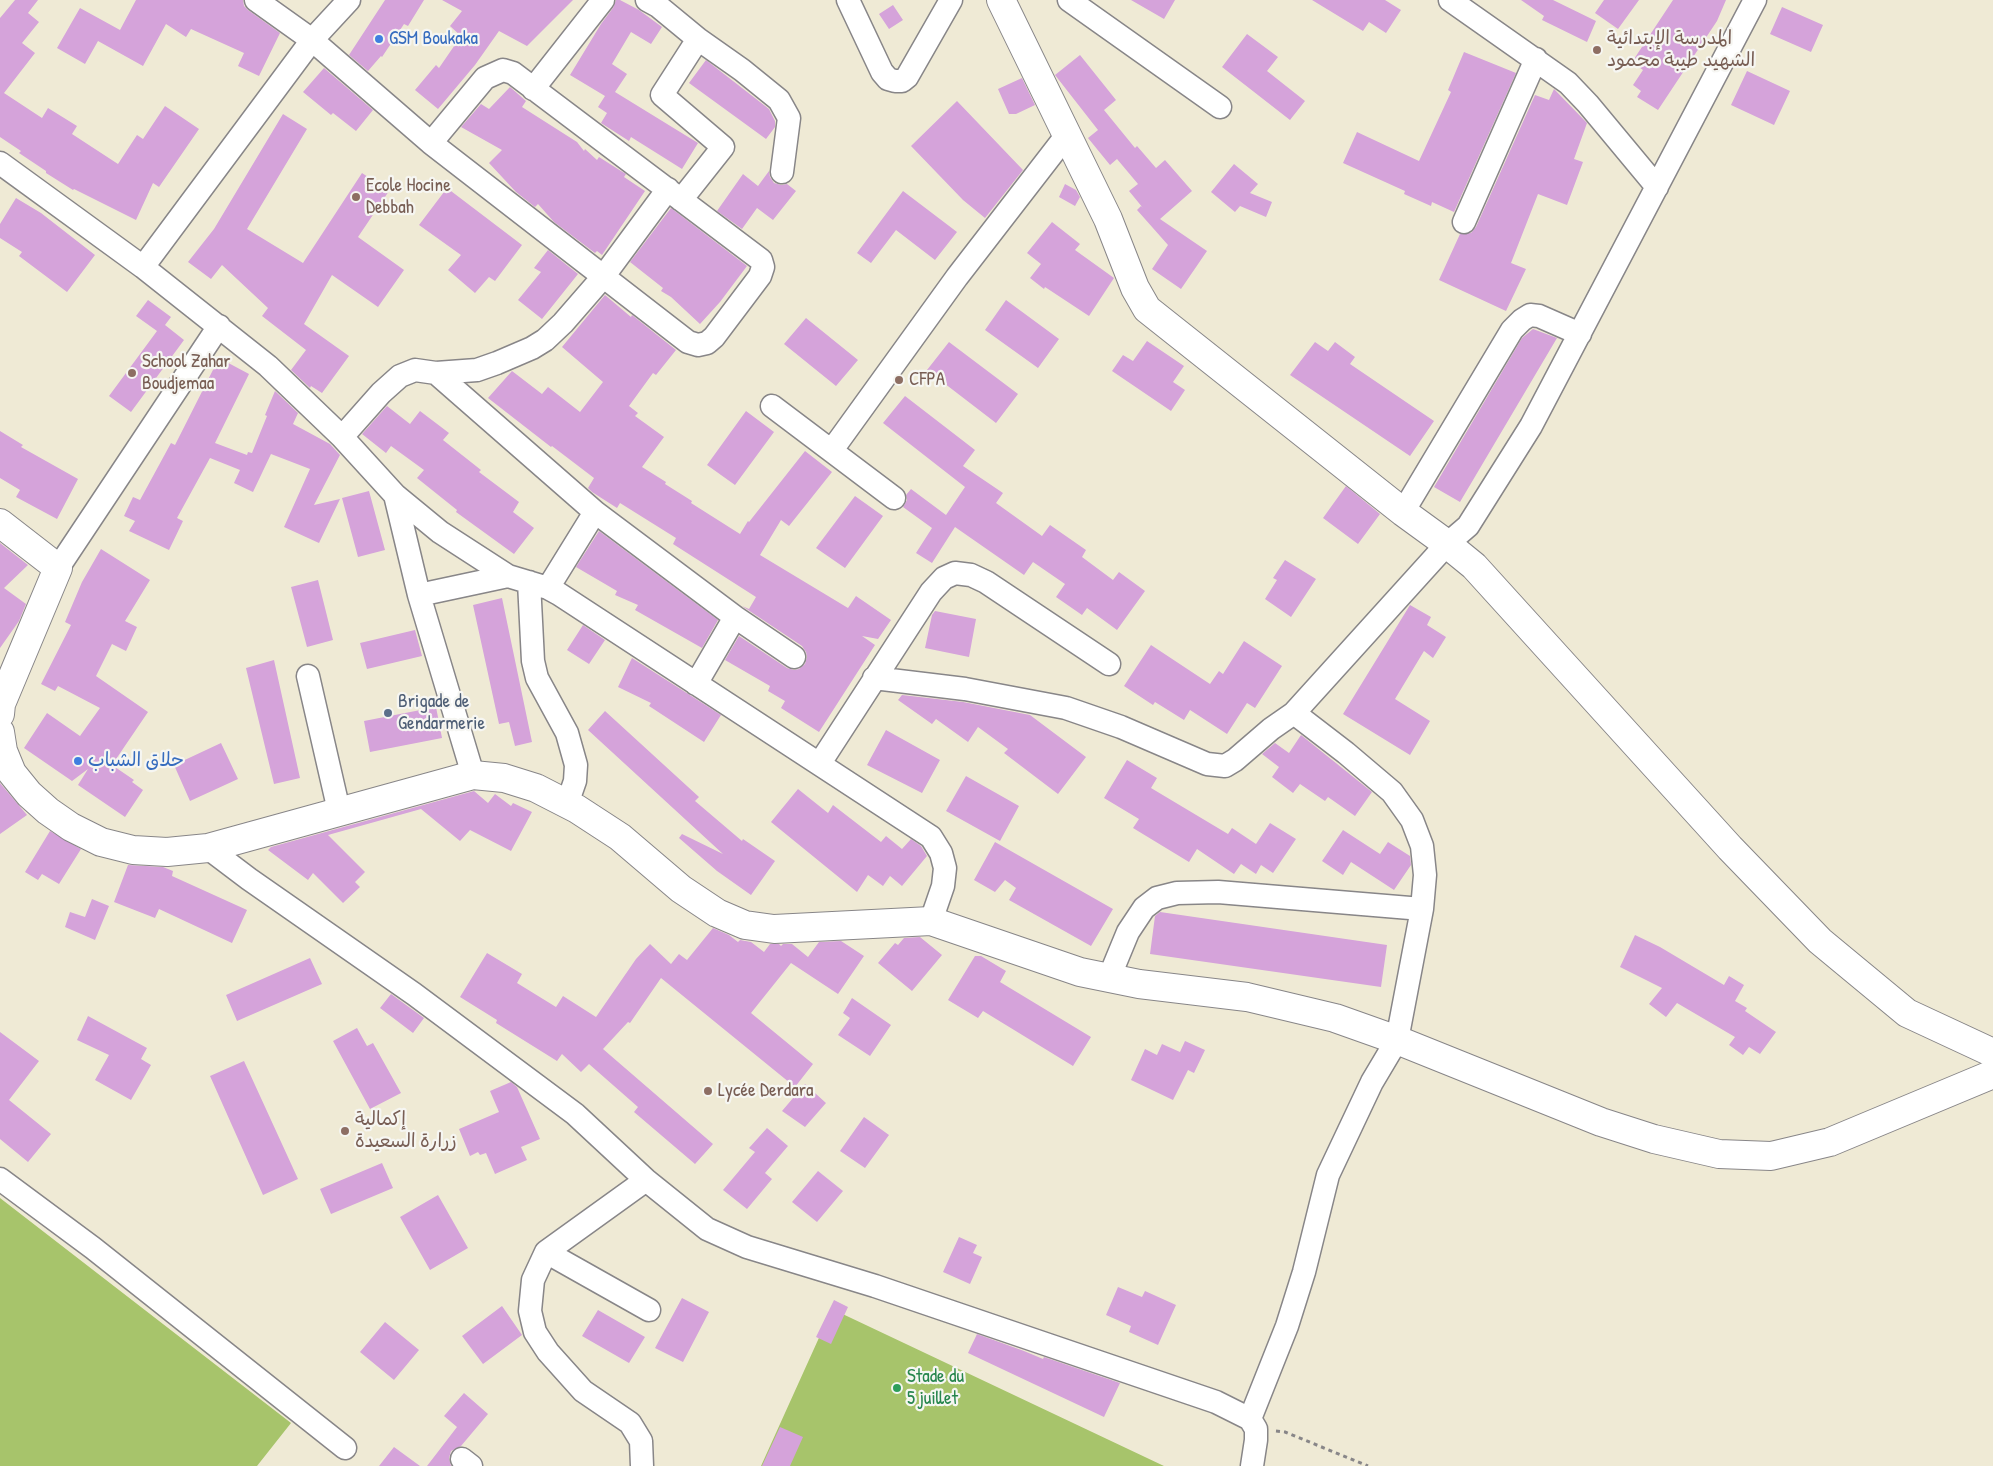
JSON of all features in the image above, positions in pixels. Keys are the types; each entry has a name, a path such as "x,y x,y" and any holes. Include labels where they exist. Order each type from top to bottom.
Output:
{"main road":[{"path":"1001,0 1108,219 1135,288 1147,309 1474,566 1730,848 1820,941 1907,1013 1993,1053"},
{"path":"0,522 58,568 0,708"},
{"path":"0,732 3,751 12,773 29,794 48,811 71,828 101,842 133,850 167,852 208,848 474,775 504,778 536,788 567,804 620,837 681,889 717,914 745,925 774,929 931,921 1080,972 1139,984 1247,996 1335,1018 1397,1040 1601,1122 1654,1139 1719,1154 1771,1156 1830,1142 1993,1074"}],"street":[{"path":"256,0 312,40 431,143 688,342 698,345 707,343 714,337 760,276 763,267 761,260 513,73 503,70 485,78 431,143"},
{"path":"143,267 312,40 349,0"},
{"path":"533,88 602,0"},
{"path":"647,0 658,6 698,39 742,70 779,100 789,118 782,172"},
{"path":"848,0 882,72 888,79 894,81 902,81 907,77 952,0"},
{"path":"1069,0 1220,107"},
{"path":"1450,0 1568,83 1588,104 1657,187"},
{"path":"874,678 965,689 1066,708 1121,727 1207,764 1225,766 1235,760 1271,729 1294,713 1448,544 1468,526 1531,426 1755,0"},
{"path":"342,437 381,393 400,376 415,370 436,372 477,370 532,348 545,340 563,323 675,195 723,147 662,95 698,39"},
{"path":"1464,222 1536,59"},
{"path":"832,450 957,278 1066,136"},
{"path":"0,163 143,267 220,326 268,366 342,437 395,495 440,532 529,582 696,684 931,837 941,852 945,868 943,886 931,921"},
{"path":"1403,512 1512,330 1530,315 1539,316 1580,334"},
{"path":"58,568 220,326"},
{"path":"436,372 595,512 735,617 794,657"},
{"path":"772,406 894,498"},
{"path":"395,495 419,595 474,775"},
{"path":"419,595 529,582 595,512"},
{"path":"820,764 931,592 944,578 955,573 972,575 986,582 1109,664"},
{"path":"529,582 533,661 537,678 567,733 576,765 575,781 567,804"},
{"path":"696,684 735,617"},
{"path":"308,676 339,811"},
{"path":"1252,1466 1256,1440 1253,1424 1304,1272 1328,1175 1372,1082 1397,1040 1422,909 1425,875 1422,846 1412,820 1392,792 1294,713"},
{"path":"208,848 249,879 414,994 575,1114 646,1180 707,1229 747,1247 875,1286 1216,1402 1253,1424"},
{"path":"1109,978 1128,932 1144,908 1157,898 1177,893 1218,892 1422,909"},
{"path":"0,1179 93,1248 345,1448"},
{"path":"642,1466 641,1441 630,1423 583,1392 548,1352 535,1332 530,1311 534,1280 546,1252 646,1180"},
{"path":"546,1252 649,1310"}],"path":[{"path":"1253,1424 1285,1432 1368,1466"}],"green space":[{"path":"0,1198 291,1423 257,1466 0,1466"},
{"name":"Stade du 5 juillet","path":"832,1309 1164,1466 761,1466"}],"building":[{"path":"15,0 38,0 28,13 39,22 22,43 35,53 4,93 42,118 48,108 77,126 72,134 118,164 137,135 143,139 165,106 199,129 159,187 153,183 136,220 73,190 46,173 46,171 19,153 21,151 0,137 0,18"},
{"path":"136,0 243,0 244,6 248,10 280,33 259,76 238,66 244,53 191,29 186,37 166,24 143,66 98,41 85,64 57,48 80,8 120,30"},
{"path":"385,0 424,0 408,26 404,24 382,57 368,71 349,55"},
{"path":"442,0 573,0 527,46 499,31 475,65 438,109 415,90 436,65 439,68 461,36 450,26 462,11"},
{"path":"616,0 620,0 639,10 662,27 651,44 631,32 612,64 627,74 615,92 698,143 682,169 631,137 629,141 601,123 607,113 598,107 605,96 570,75 613,8"},
{"path":"1131,0 1175,0 1164,19"},
{"path":"1312,0 1385,0 1401,10 1386,33 1369,22 1363,31"},
{"path":"1521,0 1553,0 1596,21 1587,42 1542,20 1544,16"},
{"path":"1604,0 1639,0 1618,29 1595,13"},
{"path":"1673,0 1726,0 1717,21 1658,110 1637,97 1641,91 1633,85 1643,70 1632,62"},
{"path":"893,5 903,20 889,29 879,14"},
{"path":"1782,7 1823,25 1811,52 1770,34"},
{"path":"1247,34 1278,57 1267,71 1305,101 1290,120 1222,67"},
{"path":"1464,52 1516,73 1454,212 1432,202 1431,206 1404,194 1405,191 1343,163 1357,132 1419,161 1451,92 1448,90"},
{"path":"1080,55 1116,100 1104,110 1135,148 1137,146 1156,168 1165,160 1192,191 1160,219 1207,251 1181,289 1152,269 1168,245 1137,210 1141,206 1143,208 1129,191 1138,184 1117,159 1110,165 1088,138 1098,130 1055,75"},
{"path":"706,60 769,109 775,121 775,127 766,139 689,83"},
{"path":"324,68 373,110 356,131 333,113 331,115 303,92"},
{"path":"1747,71 1790,91 1774,125 1731,105"},
{"path":"1022,78 1035,105 1016,114 1009,114 998,89"},
{"path":"510,87 526,101 522,107 577,142 584,151 585,149 597,160 599,157 626,174 624,177 645,191 602,255 597,251 595,253 554,222 538,204 535,207 516,192 489,163 502,150 461,127 481,104 489,109"},
{"path":"1554,89 1587,123 1574,159 1583,162 1567,205 1538,194 1511,263 1526,269 1506,311 1439,280 1460,234 1471,233 1476,227 1535,95 1549,100"},
{"path":"957,101 1023,170 985,218 963,200 911,146"},
{"path":"283,114 307,129 247,229 303,263 362,173 389,191 358,237 404,270 378,307 332,275 304,324 349,356 322,393 311,386 310,388 291,370 306,350 262,316 268,308 222,265 211,279 188,262 214,229"},
{"path":"1234,164 1258,184 1250,193 1272,202 1266,217 1240,206 1235,212 1211,192"},
{"path":"769,171 774,183 787,184 796,191 773,220 757,208 742,229 717,211 743,174 758,186"},
{"path":"1065,184 1076,190 1080,197 1075,206 1059,197"},
{"path":"447,188 522,245 495,281 489,277 475,293 448,270 461,255 419,225"},
{"path":"903,191 957,232 935,260 896,230 871,263 857,253"},
{"path":"16,198 41,213 95,255 67,292 19,256 22,252 0,238 0,224"},
{"path":"671,208 747,266 720,302 700,324 671,297 661,291 663,288 630,262"},
{"path":"1052,222 1080,244 1075,250 1114,278 1089,316 1045,287 1044,289 1030,278 1041,264 1027,253"},
{"path":"548,250 578,274 542,319 518,300 541,272 534,268"},
{"path":"605,295 676,350 656,375 653,373 629,406 638,413 635,416 664,437 642,467 692,501 691,503 740,534 748,521 805,451 832,472 789,526 781,520 760,555 848,608 856,596 891,620 878,639 862,636 875,645 819,732 781,708 785,701 768,691 770,686 725,660 739,636 787,668 799,669 805,664 807,657 802,646 742,606 749,609 756,597 673,544 676,538 620,503 617,508 592,492 588,488 594,478 488,398 512,371 542,394 548,387 580,412 603,382 562,347"},
{"path":"148,300 171,317 165,325 184,340 131,412 109,396 157,331 136,316"},
{"path":"1006,300 1059,339 1038,368 985,330"},
{"path":"806,318 858,360 836,386 784,344"},
{"path":"1533,329 1557,338 1460,502 1434,487 1522,338"},
{"path":"1147,341 1184,366 1173,382 1185,390 1171,411 1112,371 1123,355 1133,361"},
{"path":"949,342 1018,394 996,423 927,370"},
{"path":"1315,342 1328,351 1335,342 1355,357 1350,364 1434,421 1410,456 1290,375"},
{"path":"219,358 249,374 215,443 247,455 248,452 252,453 275,391 298,413 293,424 330,444 340,455 314,505 340,499 319,543 284,527 310,469 271,454 253,492 234,483 240,470 210,458 177,518 183,521 169,550 129,531 135,521 124,516 133,497 140,500 171,443 175,445"},
{"path":"905,396 975,450 963,466 1003,493 996,503 1042,536 1050,525 1086,550 1082,557 1113,580 1119,572 1145,591 1117,630 1087,608 1082,615 1056,597 1065,584 1033,562 1024,575 955,527 932,563 916,553 932,528 903,507 907,500 906,495 911,489 946,515 965,487 883,423"},
{"path":"387,406 410,424 420,411 449,433 443,440 481,470 479,472 519,502 513,512 534,528 514,554 456,512 457,510 417,478 424,470 391,446 386,453 362,434"},
{"path":"746,411 774,432 735,485 707,465"},
{"path":"0,431 23,445 21,447 78,479 57,519 16,497 20,490 0,478"},
{"path":"1346,486 1380,514 1358,544 1323,518"},
{"path":"369,491 385,550 358,557 342,498"},
{"path":"855,496 883,516 845,568 816,548"},
{"path":"599,531 718,620 702,648 635,610 638,605 615,595 617,591 576,567"},
{"path":"0,543 28,565 4,588 26,604 19,621 0,648"},
{"path":"101,549 150,580 125,621 137,627 126,651 112,644 96,676 148,712 112,765 134,780 132,782 143,790 125,817 78,785 88,769 72,781 24,748 47,713 80,736 100,708 58,686 55,691 41,684 71,625 65,622 82,582"},
{"path":"1285,560 1316,579 1291,617 1265,599 1277,580 1273,578"},
{"path":"318,580 333,640 307,647 291,587"},
{"path":"502,598 532,742 515,746 509,722 499,724 473,605"},
{"path":"1410,605 1431,617 1427,625 1446,637 1433,658 1424,651 1395,699 1430,721 1410,755 1343,714"},
{"path":"935,611 976,619 969,657 925,648 932,615"},
{"path":"583,625 605,640 589,664 567,650"},
{"path":"415,630 422,656 367,669 360,643"},
{"path":"1244,641 1282,666 1255,708 1247,703 1227,734 1190,710 1184,720 1155,702 1153,705 1124,686 1151,645 1210,684 1219,671 1223,674"},
{"path":"632,658 721,715 704,742 649,706 651,703 618,687"},
{"path":"274,660 300,778 274,784 246,668"},
{"path":"902,695 963,702 1030,715 1086,757 1058,794 1004,753 1008,749 978,727 968,742 936,719 932,724 898,700"},
{"path":"436,707 442,738 370,752 364,721"},
{"path":"605,711 699,797 695,801 742,841 743,839 775,861 751,895 717,871 679,838 682,834 723,854 588,730"},
{"path":"886,730 940,760 922,793 867,765"},
{"path":"1301,735 1372,792 1355,816 1328,797 1325,801 1300,784 1293,793 1272,777 1279,767 1262,754 1275,743 1289,753"},
{"path":"221,743 238,779 190,801 174,765"},
{"path":"1127,760 1157,778 1151,788 1228,834 1232,828 1256,844 1270,823 1296,839 1273,873 1261,865 1256,874 1241,864 1234,874 1197,849 1189,862 1133,828 1139,819 1104,798"},
{"path":"966,776 1019,806 1000,841 946,811"},
{"path":"0,783 27,815 0,834"},
{"path":"798,789 828,813 833,805 881,842 886,836 902,849 911,839 921,846 927,856 902,886 890,876 883,886 868,875 857,892 771,822"},
{"path":"474,791 488,803 495,794 511,806 513,803 532,812 511,851 470,830 460,841 421,809 328,835 365,872 355,882 360,887 343,903 313,873 308,880 268,850 271,847"},
{"path":"1343,830 1380,854 1388,842 1410,856 1411,865 1394,890 1351,862 1343,875 1322,861"},
{"path":"50,831 81,849 59,884 42,874 38,880 25,872"},
{"path":"995,842 1113,909 1091,946 1009,900 1016,888 1005,880 995,892 974,880"},
{"path":"128,865 163,867 173,871 172,876 247,910 232,943 159,909 155,918 114,902"},
{"path":"92,899 109,906 95,940 65,927 70,912 85,917"},
{"path":"1160,912 1387,945 1381,987 1150,954 1155,916"},
{"path":"713,928 729,935 738,942 740,940 751,942 764,952 770,944 779,944 781,946 783,944 792,944 808,957 819,942 841,941 864,956 838,994 791,963 751,1013 813,1064 795,1087 661,978 630,1023 628,1022 603,1049 713,1144 695,1164 634,1112 638,1107 589,1064 581,1072 562,1054 557,1061 496,1023 497,1020 460,997 487,953 522,974 517,983 556,1007 563,996 596,1017 636,959 650,944 671,964 679,954 687,960"},
{"path":"1635,935 1660,947 1724,985 1729,976 1744,985 1735,1001 1747,1008 1745,1011 1776,1032 1760,1054 1749,1047 1743,1055 1729,1045 1735,1037 1677,1003 1666,1017 1649,1004 1662,988 1620,967"},
{"path":"920,937 942,955 912,991 878,963 895,943 898,945 904,938"},
{"path":"975,956 981,956 1006,971 1000,982 1091,1037 1073,1066 983,1011 978,1018 948,1000"},
{"path":"310,958 322,984 237,1021 226,995"},
{"path":"391,994 424,1018 413,1033 380,1008"},
{"path":"852,998 891,1025 870,1056 838,1035 850,1018 843,1013"},
{"path":"88,1016 147,1048 141,1059 151,1065 131,1100 95,1080 109,1055 77,1040"},
{"path":"357,1028 367,1046 373,1043 401,1093 370,1109 333,1041"},
{"path":"0,1032 39,1061 9,1100 51,1134 28,1162 0,1139"},
{"path":"1185,1041 1205,1050 1194,1073 1188,1070 1173,1100 1131,1080 1145,1049 1157,1055 1162,1044 1180,1052"},
{"path":"244,1061 298,1179 263,1195 210,1076"},
{"path":"511,1082 517,1087 540,1139 521,1147 527,1160 495,1174 486,1153 480,1155 478,1152 470,1156 459,1129 499,1112 490,1091"},
{"path":"805,1084 826,1103 805,1127 782,1111"},
{"path":"864,1117 889,1135 865,1168 840,1151"},
{"path":"767,1128 788,1146 765,1173 772,1179 747,1209 723,1190 755,1152 749,1148"},
{"path":"382,1163 393,1188 331,1214 320,1189"},
{"path":"818,1171 843,1191 817,1222 792,1202"},
{"path":"438,1195 468,1248 430,1270 400,1217"},
{"path":"959,1237 977,1245 973,1253 982,1257 970,1284 943,1272"},
{"path":"1118,1287 1142,1297 1145,1291 1176,1305 1158,1345 1129,1332 1131,1326 1106,1315"},
{"path":"682,1298 709,1312 683,1362 655,1348"},
{"path":"834,1300 848,1307 831,1344 816,1337"},
{"path":"502,1306 522,1335 483,1364 462,1336"},
{"path":"598,1310 645,1337 629,1363 582,1336"},
{"path":"385,1322 419,1350 394,1380 360,1352"},
{"path":"977,1334 1043,1359 1044,1357 1120,1383 1104,1417 968,1353"},
{"path":"464,1393 488,1414 461,1446 451,1451 449,1458 451,1466 427,1466 457,1427 444,1416"},
{"path":"780,1427 803,1437 790,1466 762,1466"},
{"path":"394,1447 420,1466 379,1466"}],"place":[{"name":"GSM Boukaka","path":"379,39"},
{"name":"المدرسة الإبتدائية الشهيد طيبة محمود","path":"1597,50"},
{"name":"Ecole Hocine Debbah","path":"356,197"},
{"name":"School Zahar Boudjemaa","path":"132,373"},
{"name":"CFPA","path":"899,380"},
{"name":"Brigade de Gendarmerie","path":"388,713"},
{"name":"حلاق الشباب","path":"78,761"},
{"name":"Lycée Derdara","path":"708,1091"},
{"name":"إكمالية زرارة السعيدة","path":"345,1131"},
{"name":"Stade du 5 juillet","path":"897,1388"}]}
